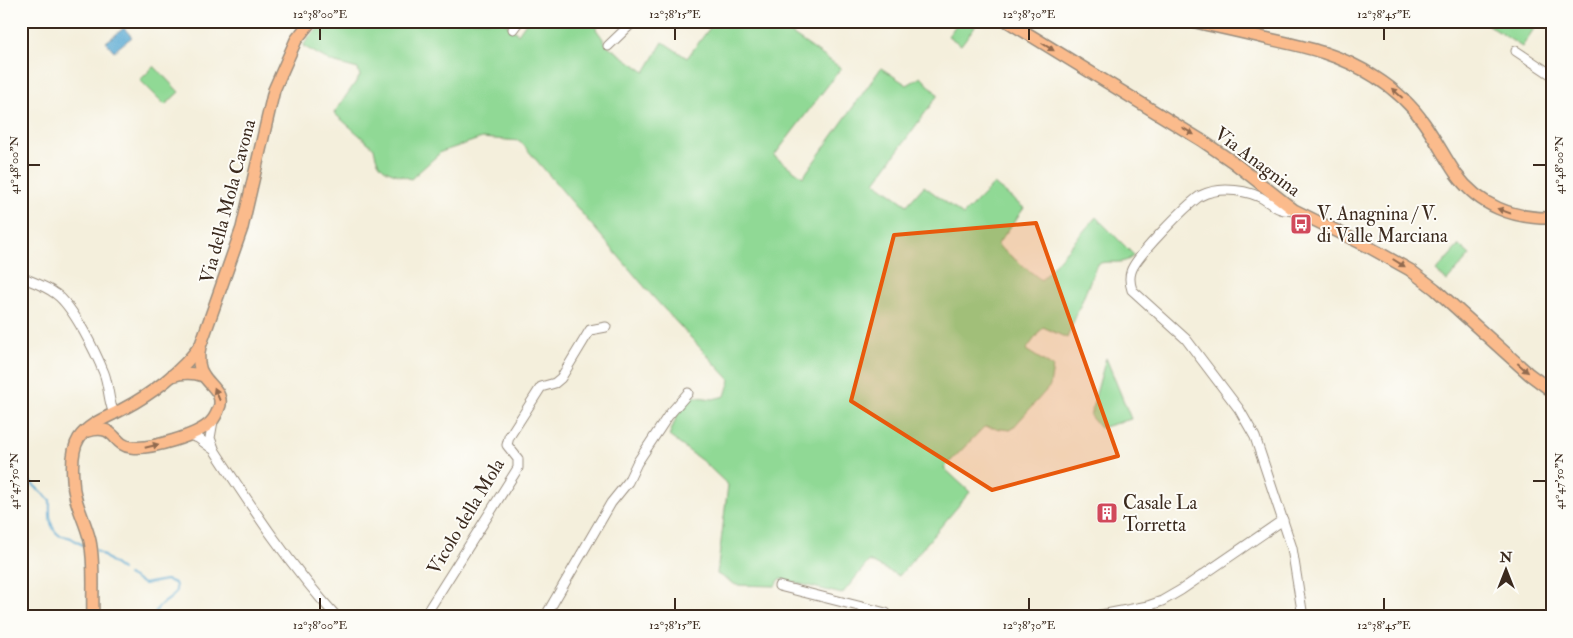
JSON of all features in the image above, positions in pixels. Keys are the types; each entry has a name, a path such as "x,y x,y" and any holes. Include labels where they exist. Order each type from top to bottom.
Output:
{"main road":[{"name":"Via della Mola Cavona","path":"84,432 93,425 119,412 170,377 190,359 200,346 242,228 274,90 296,40 311,21"},
{"name":"Via Anagnina","path":"1007,21 1207,144 1294,210 1367,246 1415,274 1529,374 1552,391"},
{"path":"1192,21 1311,48 1334,55 1356,65 1404,99 1424,122 1461,180 1481,199 1497,209 1515,215 1552,218"},
{"path":"93,617 90,543 76,504 73,482 75,446 84,432 104,429 128,447 143,448 189,435 213,420 220,403 219,396 212,384 204,376 199,364 200,346"},
{"path":"170,377 189,372 204,376"},
{"path":"118,438 113,431 114,420 119,412"}],"street":[{"path":"608,46 634,21"},
{"path":"1516,51 1552,75"},
{"path":"1294,210 1284,211 1257,196 1240,191 1225,190 1206,194 1189,205 1138,258 1131,270 1130,281 1132,290 1186,339 1239,409 1255,437 1292,548 1303,617"},
{"path":"21,277 56,294 65,302 78,322 104,374 110,404 119,412"},
{"name":"Vicolo della Mola","path":"424,617 518,468 518,459 507,445 509,437 541,387 555,383 561,378 590,330 606,327"},
{"path":"545,617 611,503 628,482 637,463 668,416 688,393"},
{"path":"213,420 210,438 215,451 270,535 320,599 337,617"},
{"path":"189,435 205,442 215,451"},
{"path":"1090,617 1148,606 1162,601 1283,520"},
{"path":"779,586 886,614 889,617"}],"highlighted area":[{"path":"1036,223 1118,456 992,490 851,401 894,235"}],"green space":[{"path":"327,21 503,21 518,34 527,21 601,21 596,29 608,46 645,72 663,42 687,58 715,21 773,21 841,68 774,156 803,177 881,68 907,85 921,77 938,95 875,182 907,205 924,186 963,215 994,184 1024,208 997,245 1041,280 1096,217 1134,255 1126,261 1097,264 1067,338 1043,327 1026,350 1053,367 1050,386 1011,430 984,427 944,468 970,492 899,576 869,561 842,594 780,579 775,586 736,585 717,574 728,485 705,463 669,436 681,405 690,396 713,399 725,396 730,380 655,299 520,141 482,138 441,152 411,179 382,167 378,162 374,148 334,113 360,76 358,69 332,62 303,46 309,37"},
{"path":"959,21 979,21 961,45 948,36"},
{"path":"1482,21 1527,21 1535,27 1522,47"},
{"path":"154,66 179,92 165,105 140,80"},
{"path":"1459,245 1470,255 1447,281 1436,271"},
{"path":"1106,358 1131,419 1100,428 1090,416"}],"water":[{"path":"124,28 132,37 114,51 106,42"}],"waterway":[{"path":"21,475 50,500 50,519 55,532 85,546"},
{"path":"96,550 122,570"},
{"path":"128,575 144,584 166,580 175,583 175,594 155,611 154,617"}],"place":[{"name":"V. Anagnina / V. di Valle Marciana","path":"1301,224"},
{"name":"Casale La Torretta","path":"1107,513"}]}
